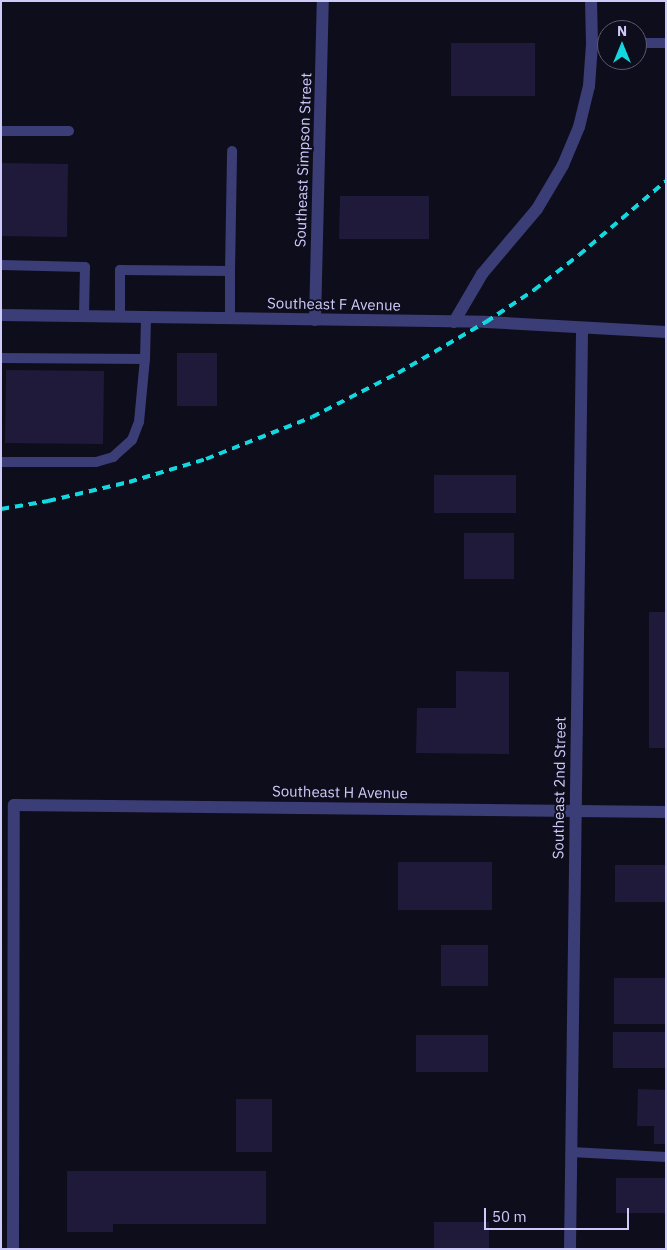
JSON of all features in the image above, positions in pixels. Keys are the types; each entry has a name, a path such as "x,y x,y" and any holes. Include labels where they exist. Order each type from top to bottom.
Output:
{"street":[{"name":"Southeast Simpson Street","path":"315,320 323,1"},
{"path":"454,322 482,274 536,209 563,165 579,127 589,86 592,44 591,1"},
{"name":"Southeast F Avenue","path":"1,315 454,322 666,332"},
{"name":"Southeast 2nd Street","path":"570,1249 582,328"},
{"name":"Southeast H Avenue","path":"13,1249 14,804 666,812"}],"lane":[{"path":"647,44 666,43"},
{"path":"592,44 597,44"},
{"path":"1,131 69,131"},
{"path":"230,318 232,151"},
{"path":"1,265 85,267 84,316"},
{"path":"120,317 120,270 230,271"},
{"path":"1,462 96,462 113,457 132,440 140,422 146,317"},
{"path":"1,358 145,359"},
{"path":"571,1152 666,1157"}],"building":[{"path":"451,43 535,43 535,96 451,96"},
{"path":"1,163 68,164 67,237 1,236"},
{"path":"340,196 429,196 429,239 339,239"},
{"path":"177,353 217,353 217,406 177,406"},
{"path":"6,370 104,371 103,444 5,443"},
{"path":"434,475 516,475 516,513 434,513"},
{"path":"464,533 514,533 514,579 464,579"},
{"path":"649,612 666,612 666,748 649,748"},
{"path":"456,671 509,672 509,754 416,753 417,708 456,708"},
{"path":"398,862 492,862 492,910 398,910"},
{"path":"615,865 666,865 666,902 615,902"},
{"path":"441,945 488,945 488,986 441,986"},
{"path":"614,978 666,978 666,1024 614,1024"},
{"path":"613,1032 666,1032 666,1068 613,1068"},
{"path":"416,1035 488,1035 488,1072 416,1072"},
{"path":"638,1089 666,1090 666,1144 654,1144 654,1126 637,1126"},
{"path":"236,1099 272,1099 272,1152 236,1152"},
{"path":"67,1171 266,1171 266,1224 113,1224 113,1232 67,1232"},
{"path":"616,1178 666,1178 666,1213 616,1213"},
{"path":"434,1222 489,1222 489,1249 434,1249"}],"railway":[{"path":"1,509 48,501 129,482 206,459 312,417 398,373 486,322 534,290 579,255 666,181"}]}
